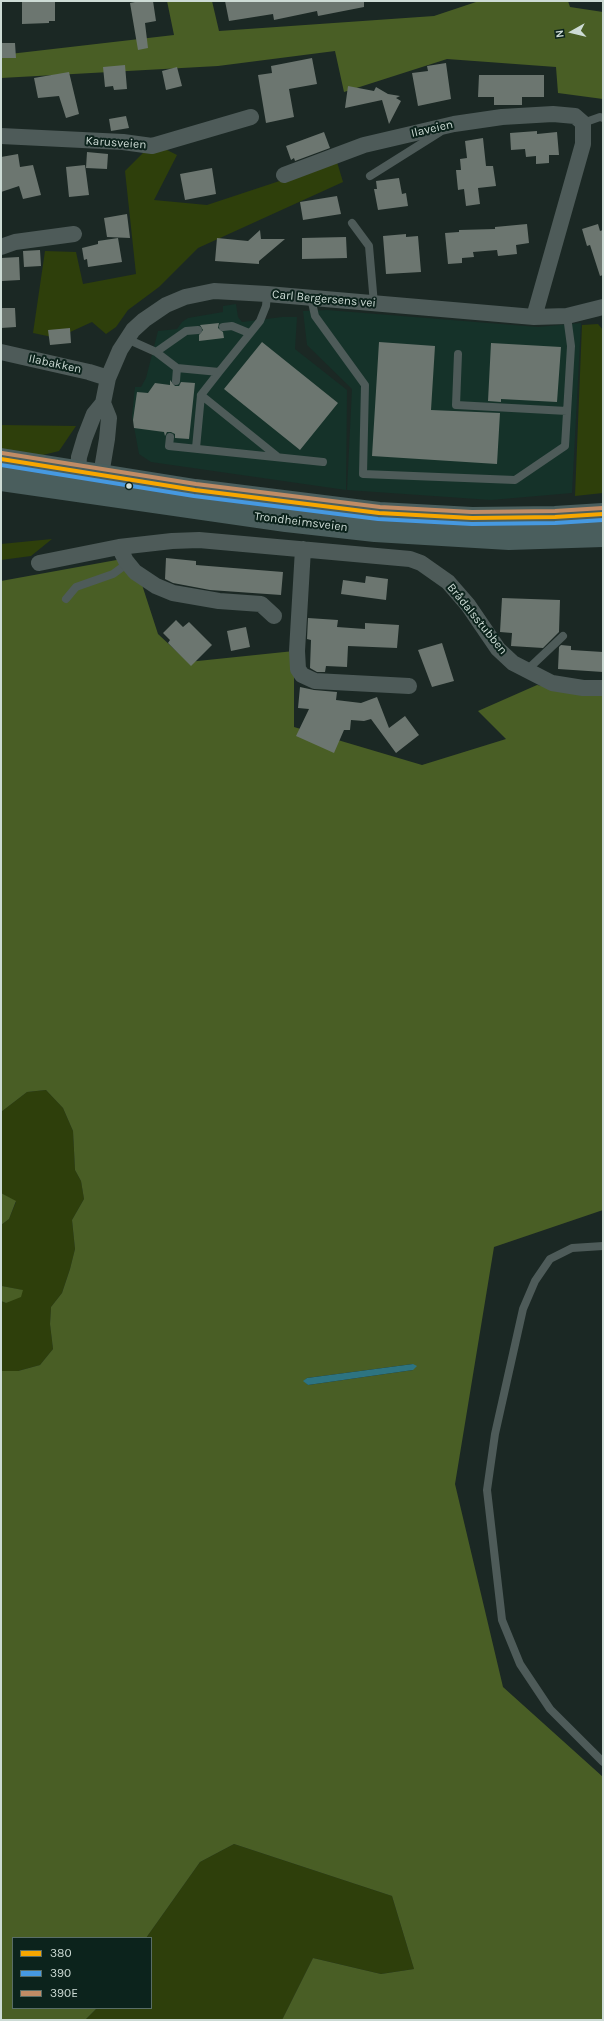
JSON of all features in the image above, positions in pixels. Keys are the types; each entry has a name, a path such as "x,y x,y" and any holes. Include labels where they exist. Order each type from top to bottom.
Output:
{"highway":[{"name":"Trondheimsveien","path":"1,459 289,503 379,513 472,518 555,517 603,514"},
{"name":"Trondheimsveien","path":"1,480 286,521 375,531 509,539 603,536"}],"street":[{"name":"Ilaveien","path":"284,175 364,145 454,124 502,117 553,114 575,116 583,123"},
{"name":"Karusveien","path":"1,136 123,142 152,146 251,117"},
{"path":"534,316 583,144 583,123"},
{"path":"1,247 15,242 74,234"},
{"name":"Carl Bergersens vei","path":"84,492 78,471 79,457 94,414 103,402 108,378 120,350 133,330 154,312 185,296 214,291 267,294 534,316 567,316 603,307"},
{"name":"Ilabakken","path":"1,352 89,372 108,378"},
{"name":"Carl Bergersens vei","path":"102,475 108,418 103,402"},
{"path":"84,492 102,475"},
{"name":"Brådalsstubben","path":"39,563 119,547 172,541 199,540 410,559 421,563 448,582 468,605 498,649 513,663 552,683 583,688 603,688"},
{"path":"119,547 128,564 143,578 173,593 219,601 261,604 274,616"},
{"path":"303,549 297,651 298,669 302,675 315,681 409,686"}],"lane":[{"path":"583,123 600,117 603,118"},
{"path":"370,176 454,124"},
{"path":"352,223 369,246 374,304"},
{"path":"196,448 201,395 260,321 266,306 267,294"},
{"path":"311,298 315,316 365,385 363,474 515,480 565,446 571,346 567,316"},
{"path":"223,327 232,326 249,333"},
{"path":"156,352 186,331 198,330"},
{"path":"127,339 156,352 178,368 219,372"},
{"path":"458,354 456,405 567,411"},
{"path":"176,381 178,368"},
{"path":"201,395 278,457"},
{"path":"170,437 169,446 323,462"},
{"path":"66,598 76,587 113,574 128,564"},
{"path":"526,671 563,636"},
{"path":"603,1246 572,1248 550,1259 534,1281 523,1308 495,1434 487,1490 502,1620 520,1664 550,1709 603,1762"}],"shaded area":[{"path":"236,304 238,317 242,322 282,317 297,317 295,349 347,390 346,490 151,462 139,454 132,416 135,387 141,387 146,378 158,331 177,329 182,322 188,318 223,312 223,306"},
{"path":"327,310 538,327 581,323 572,493 491,500 347,490 352,389 307,345 303,311"}],"green space":[{"path":"167,1 212,1 219,31 434,16 479,1 568,1 570,7 603,12 603,99 558,93 556,67 447,59 344,92 335,51 218,66 1,78 1,55 174,35"},
{"path":"153,143 177,155 154,200 207,205 337,162 343,182 198,248 159,287 128,310 116,327 106,334 92,322 57,338 33,333 45,251 76,252 83,284 136,274 125,171"},
{"path":"598,324 603,330 603,493 575,496 582,325"},
{"path":"1,425 76,426 59,451 35,457 1,451"},
{"path":"52,539 31,556 1,560 1,544"},
{"path":"133,557 158,634 188,662 294,651 294,727 422,765 506,739 478,711 537,685 561,689 603,688 603,1210 494,1247 455,1484 503,1687 603,1777 603,2020 282,2020 313,1958 381,1974 414,1969 392,1896 234,1844 200,1862 147,1937 12,1937 12,2009 96,2009 85,2020 1,2020 1,1371 18,1371 40,1365 53,1349 50,1324 51,1307 62,1293 70,1269 75,1249 72,1220 84,1199 81,1181 75,1170 73,1131 63,1108 46,1090 27,1092 1,1112 1,581","holes":["413,1364 413,1370 308,1385 304,1381 307,1378"]},
{"path":"46,1090 63,1108 73,1131 75,1170 81,1181 84,1199 72,1220 75,1249 70,1269 62,1293 51,1307 50,1324 53,1349 40,1365 18,1371 1,1371 1,1301 6,1303 22,1290 2,1286 1,1283 1,1225 9,1219 16,1202 1,1193 1,1112 27,1092"},
{"path":"1,1193 16,1201 9,1219 1,1225"},
{"path":"1,1283 2,1286 23,1290 21,1297 6,1303 1,1301"},
{"path":"234,1844 392,1896 414,1969 381,1974 313,1958 282,2020 85,2020 96,2009 152,2009 152,1937 147,1937 200,1862"}],"water":[{"path":"413,1364 417,1366 413,1370 308,1385 303,1381 307,1378"}],"building":[{"path":"22,1 55,1 55,21 49,21 49,23 22,24"},
{"path":"153,1 156,21 145,23 148,48 138,50 130,3"},
{"path":"225,1 364,1 364,7 318,16 317,11 274,20 273,14 229,21"},
{"path":"1,43 15,43 16,58 1,58"},
{"path":"312,58 317,84 289,89 294,117 266,123 258,75 272,73 271,66"},
{"path":"446,63 451,99 418,106 412,73 428,71 427,66"},
{"path":"125,65 127,89 114,90 113,86 105,87 103,67"},
{"path":"177,67 182,86 166,90 162,71"},
{"path":"69,72 79,114 66,118 59,96 38,98 34,78"},
{"path":"479,75 544,75 544,97 522,97 522,105 494,105 494,97 478,97"},
{"path":"348,86 374,91 376,87 388,94 400,96 396,98 401,101 389,124 382,100 345,108"},
{"path":"126,116 129,128 111,131 109,119"},
{"path":"537,131 537,134 557,132 559,155 549,155 549,163 536,164 536,156 526,157 525,149 511,150 510,133"},
{"path":"324,132 330,148 295,161 294,158 291,160 286,146"},
{"path":"483,138 486,166 493,166 496,186 478,188 480,204 466,206 464,189 458,190 456,170 461,170 460,159 467,158 465,141"},
{"path":"87,152 108,154 107,169 86,168"},
{"path":"18,154 20,167 33,165 41,195 23,199 19,186 1,192 1,157"},
{"path":"85,165 89,195 69,197 66,167"},
{"path":"212,168 216,194 185,200 180,174"},
{"path":"399,178 402,194 406,193 408,206 378,210 374,189 377,189 376,181"},
{"path":"337,196 341,214 303,220 300,202"},
{"path":"127,214 130,238 107,237 104,218"},
{"path":"527,224 529,243 516,245 517,254 498,256 497,250 473,252 474,257 462,258 462,263 448,264 445,233 459,232 459,230 495,229 495,227"},
{"path":"598,224 600,231 603,230 603,275 600,276 590,245 587,246 582,229"},
{"path":"260,230 261,239 285,239 259,261 259,264 215,261 217,238 248,241"},
{"path":"406,234 406,237 418,236 421,272 386,274 383,236"},
{"path":"346,237 347,258 302,259 302,238"},
{"path":"118,238 122,262 88,267 87,259 84,260 82,248 98,244 98,241"},
{"path":"40,250 41,266 24,267 23,251"},
{"path":"19,257 20,280 2,281 1,258"},
{"path":"1,308 15,308 16,327 1,328"},
{"path":"219,323 218,328 223,332 224,338 199,341 199,335 203,330 200,325"},
{"path":"70,328 71,343 50,345 48,330"},
{"path":"262,342 338,403 300,450 224,389"},
{"path":"379,342 435,346 431,410 500,413 497,464 372,456"},
{"path":"491,343 561,347 557,402 501,399 501,402 488,401"},
{"path":"170,380 175,386 179,386 181,382 195,383 189,439 175,438 175,434 171,432 167,432 165,436 164,432 134,428 133,420 137,392 148,393 155,383 170,385"},
{"path":"166,558 196,561 196,565 283,572 281,595 210,590 173,583 165,579"},
{"path":"366,576 388,579 386,600 341,594 343,580 365,583"},
{"path":"502,598 560,600 559,632 543,648 511,646 512,633 500,632"},
{"path":"308,618 338,620 337,627 365,629 365,623 399,625 397,648 348,646 347,667 326,666 325,672 317,672 310,668 311,640 307,639"},
{"path":"176,620 183,627 189,622 212,645 191,666 168,643 170,640 163,633"},
{"path":"246,627 250,647 231,651 227,631"},
{"path":"442,643 454,681 432,687 418,650"},
{"path":"561,645 571,646 571,650 603,652 603,672 558,669 559,647"},
{"path":"300,687 337,692 336,700 361,703 377,697 389,728 405,716 419,735 396,753 371,719 364,721 351,720 350,730 344,730 334,753 296,736 309,709 298,708"}],"transit line":[{"name":"390E","path":"2,453 196,484 380,507 472,512 555,511 603,508"},
{"name":"380","path":"1,459 195,490 379,513 472,518 555,517 603,514"},
{"name":"390","path":"1,465 194,496 378,519 472,524 555,523 603,520"}]}
